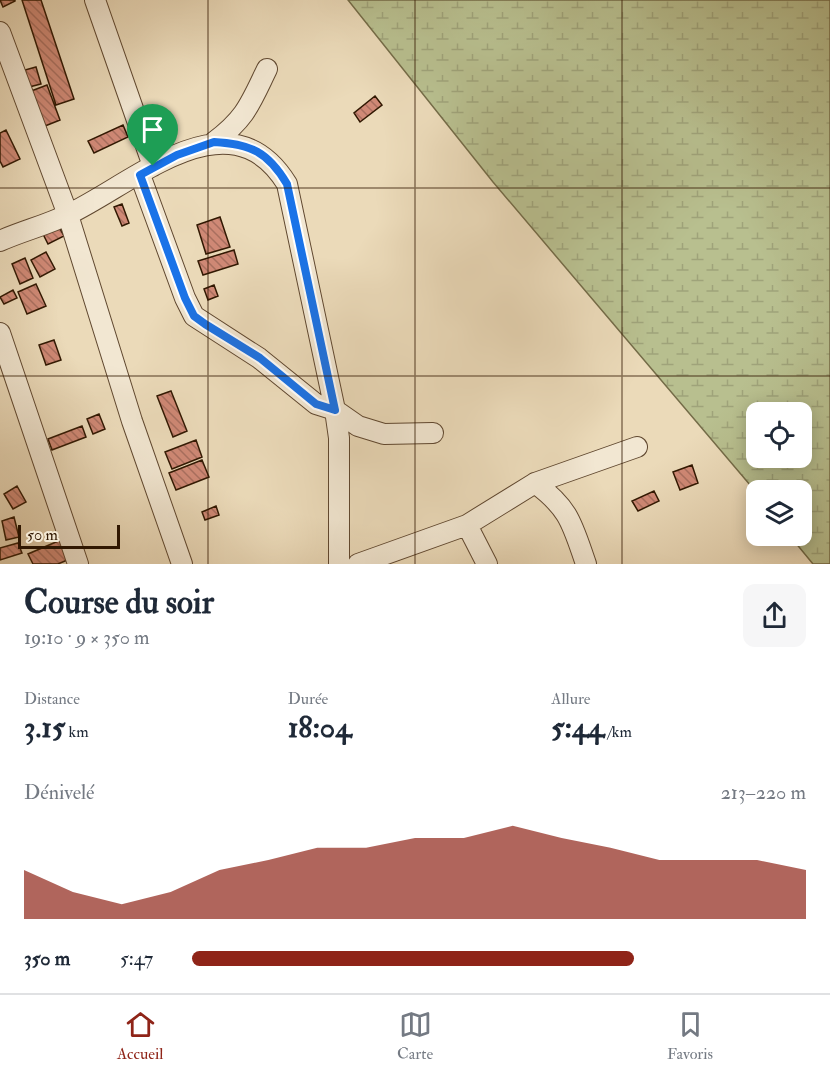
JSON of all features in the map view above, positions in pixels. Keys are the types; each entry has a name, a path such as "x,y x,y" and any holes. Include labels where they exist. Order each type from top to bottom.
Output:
{"street":[{"path":"95,0 185,298 194,316 260,358 316,404 335,410 358,426 384,434 433,433"},
{"path":"0,32 68,215 132,422 182,564"},
{"path":"0,241 68,215 147,171 214,142 236,125 246,113 267,69"},
{"path":"214,142 235,143 260,151 276,165 287,184 339,438 339,564"},
{"path":"0,333 78,564"},
{"path":"358,564 467,525 536,483 637,447"},
{"path":"536,483 557,499 569,516 586,564"},
{"path":"467,525 487,564"}],"green space":[{"path":"348,0 830,0 830,564 813,564 798,546 812,546 812,480 746,480 493,182"}],"building":[{"path":"0,0 15,0 15,1 3,7"},
{"path":"22,0 41,0 74,99 56,105"},
{"path":"36,67 41,84 29,87 25,70"},
{"path":"47,85 60,120 40,128 26,93"},
{"path":"375,96 382,105 360,122 354,113"},
{"path":"123,125 128,137 94,153 88,141"},
{"path":"6,130 20,159 3,167 0,161 0,133"},
{"path":"122,204 129,223 122,226 114,207"},
{"path":"220,217 230,247 206,254 197,225"},
{"path":"58,225 64,236 48,244 42,232"},
{"path":"234,250 238,264 203,275 198,261"},
{"path":"46,252 55,269 40,277 31,260"},
{"path":"25,258 33,278 20,284 12,264"},
{"path":"36,284 46,306 27,314 18,292"},
{"path":"214,285 218,296 208,300 204,289"},
{"path":"13,290 17,298 4,304 0,297"},
{"path":"54,340 61,360 46,365 39,345"},
{"path":"171,391 187,431 173,437 157,396"},
{"path":"99,414 105,429 93,434 87,419"},
{"path":"82,426 86,437 52,450 48,439"},
{"path":"196,440 202,457 172,469 165,452"},
{"path":"202,460 209,477 176,490 169,473"},
{"path":"692,465 698,483 680,490 673,472"},
{"path":"17,486 26,502 13,509 4,494"},
{"path":"654,491 659,501 638,511 632,501"},
{"path":"216,506 219,515 205,520 202,512"},
{"path":"14,517 19,537 6,540 2,521"},
{"path":"63,539 72,558 58,564 33,564 28,554"},
{"path":"18,543 22,553 0,560 0,548"}],"route":[{"path":"214,142 235,143 260,151 276,165 287,184 335,410 316,404 260,358 194,316 185,298 140,175 153,166 214,142"}]}
